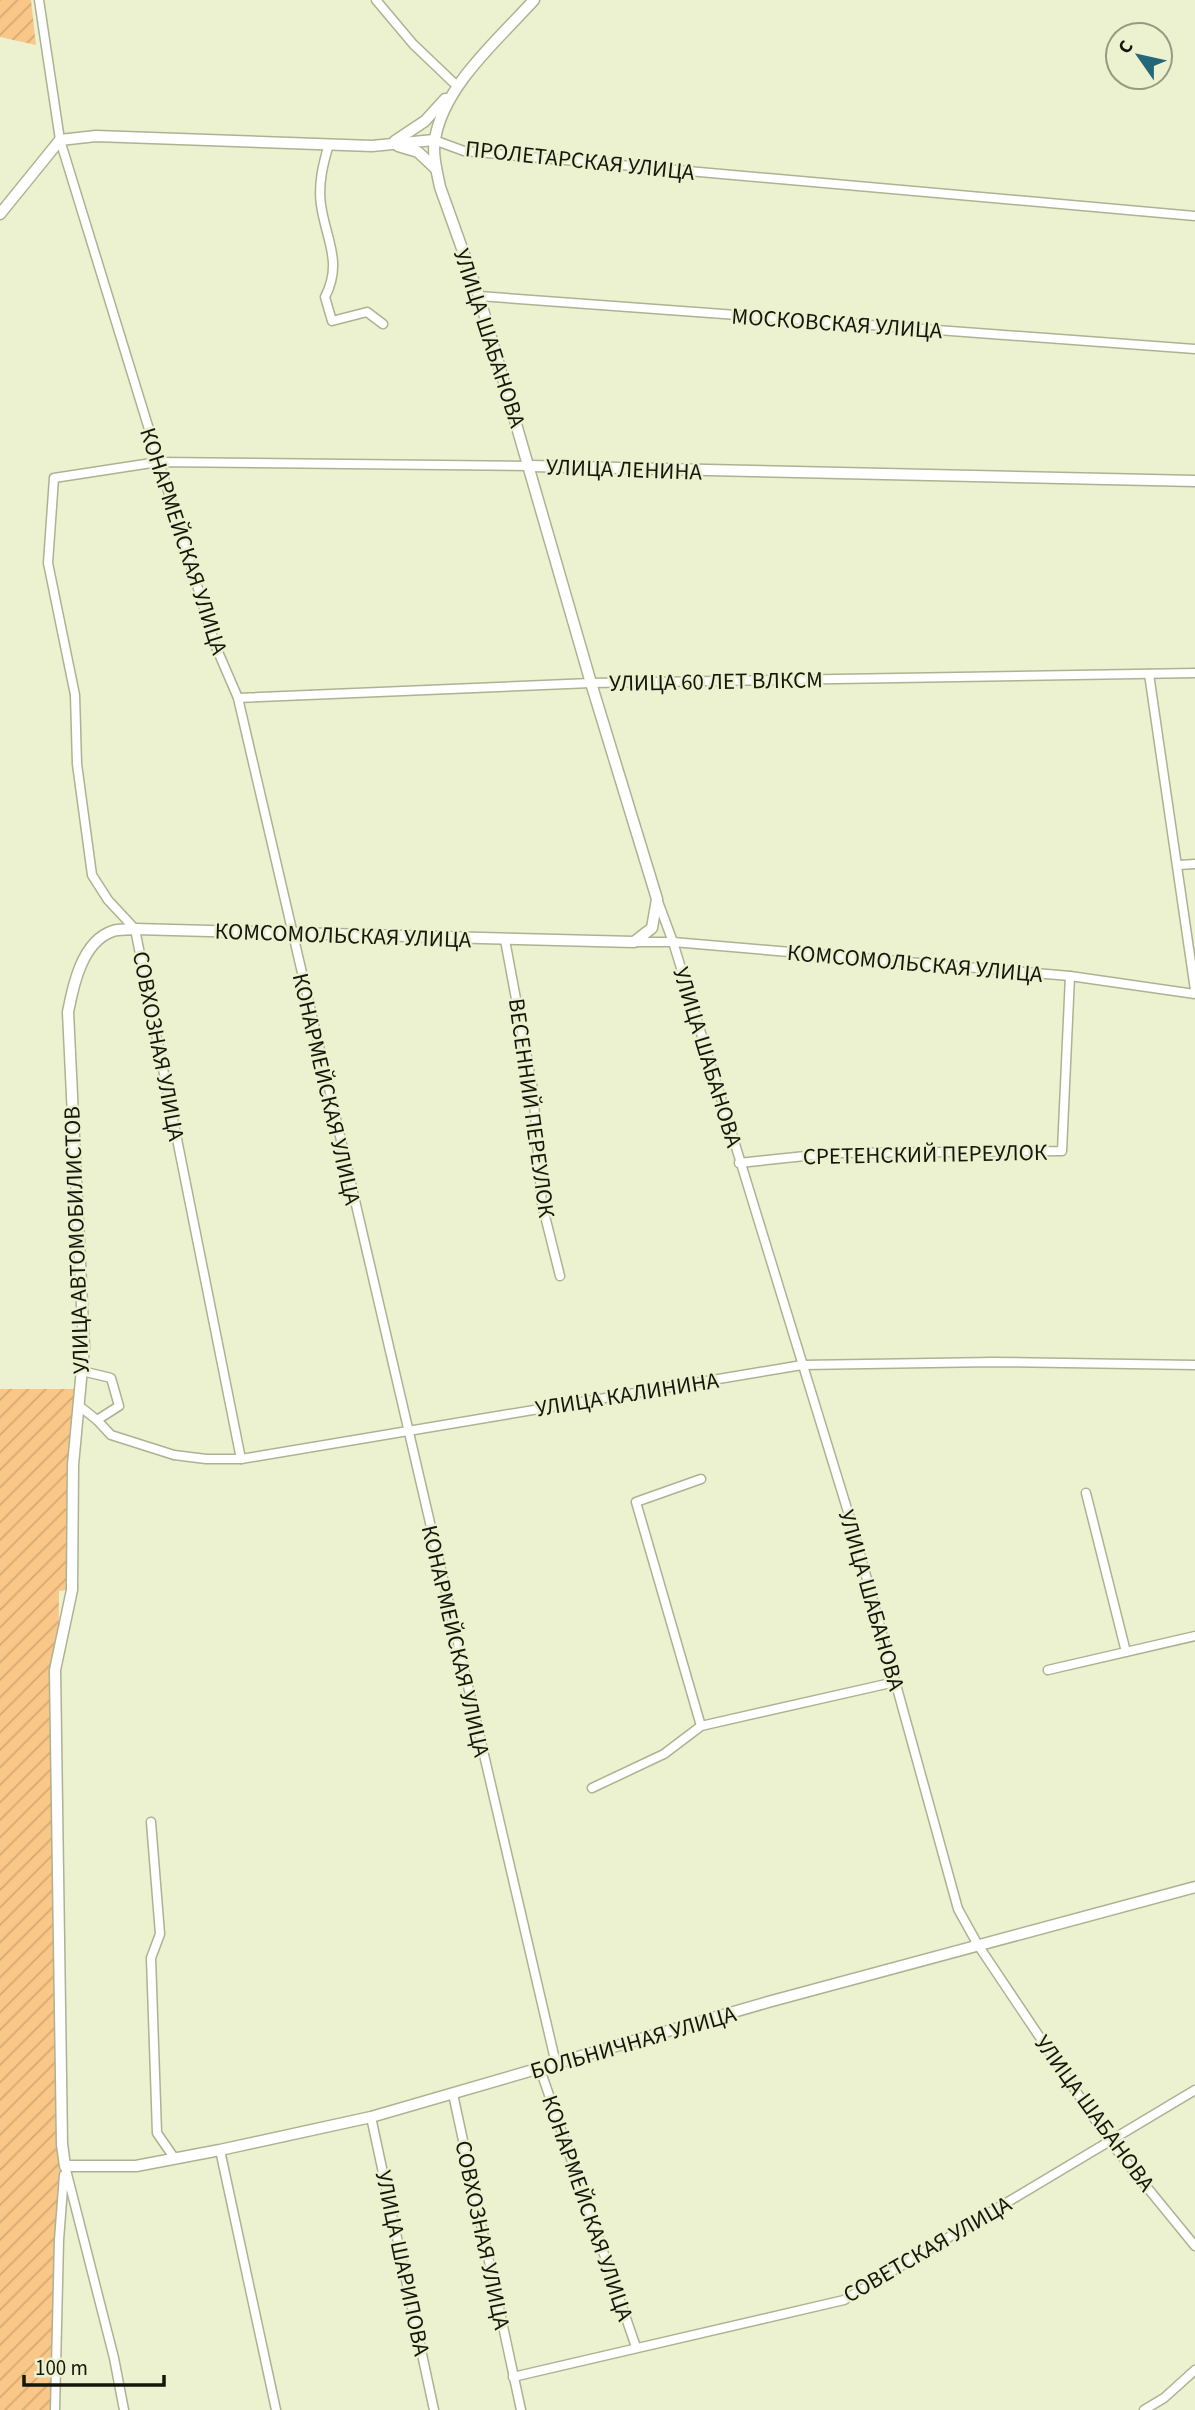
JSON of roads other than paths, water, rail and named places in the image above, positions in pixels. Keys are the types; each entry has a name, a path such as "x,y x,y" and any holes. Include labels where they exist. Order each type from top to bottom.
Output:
{"street":[{"name":"КОНАРМЕЙСКАЯ УЛИЦА","path":"39,0 61,140 216,647 238,698 556,2064"},
{"path":"376,0 413,44 457,86"},
{"path":"387,145 425,121 534,0"},
{"path":"434,140 444,110 457,86"},
{"name":"ПРОЛЕТАРСКАЯ УЛИЦА","path":"61,140 96,136 387,145 434,140 464,150 1195,216"},
{"path":"0,214 61,140"},
{"name":"УЛИЦА ШАБАНОВА","path":"434,140 440,187 479,296 591,683 852,1525 958,1909 978,1945 1110,2142 1195,2246"},
{"path":"329,144 323,165 321,205 331,239 335,269 333,282 325,297 332,321 367,312 383,324"},
{"path":"387,145 418,152 436,169"},
{"name":"МОСКОВСКАЯ УЛИЦА","path":"479,296 1195,349"},
{"name":"УЛИЦА ЛЕНИНА","path":"54,478 158,462 530,466 1195,481"},
{"name":"СОВХОЗНАЯ УЛИЦА","path":"54,478 48,563 75,695 77,764 92,875 107,900 135,929 241,1459"},
{"name":"УЛИЦА 60 ЛЕТ ВЛКСМ","path":"238,698 591,683 1195,673"},
{"path":"1149,674 1195,992"},
{"path":"1178,865 1195,864"},
{"name":"УЛИЦА ШАБАНОВА","path":"634,942 652,929 657,899"},
{"name":"КОМСОМОЛЬСКАЯ УЛИЦА","path":"135,929 673,942 1070,976 1195,992"},
{"name":"УЛИЦА АВТОМОБИЛИСТОВ","path":"65,2166 62,2130 55,1670 72,1590 73,1465 84,1347 68,1012 75,977 86,955 112,931 135,929"},
{"name":"ВЕСЕННИЙ ПЕРЕУЛОК","path":"505,940 533,1090 542,1204 560,1276"},
{"name":"СРЕТЕНСКИЙ ПЕРЕУЛОК","path":"740,1163 834,1153 1062,1151 1070,976"},
{"name":"УЛИЦА КАЛИНИНА","path":"78,1405 111,1435 174,1455 241,1459 802,1365 994,1362 1195,1365"},
{"path":"82,1371 111,1378 119,1406 97,1420"},
{"path":"701,1479 636,1502 701,1726"},
{"path":"1086,1493 1126,1652"},
{"path":"1048,1670 1195,1636"},
{"path":"592,1788 664,1754 701,1726 895,1682"},
{"path":"150,1822 160,1934 151,1958 157,2133 175,2159"},
{"name":"БОЛЬНИЧНАЯ УЛИЦА","path":"65,2166 136,2166 371,2117 768,2002 1195,1887"},
{"name":"КОНАРМЕЙСКАЯ УЛИЦА","path":"540,2070 636,2347"},
{"name":"СОВЕТСКАЯ УЛИЦА","path":"513,2377 844,2300 1195,2090"},
{"name":"СОВХОЗНАЯ УЛИЦА","path":"453,2094 513,2377"},
{"name":"УЛИЦА ШАРИПОВА","path":"371,2117 434,2410"},
{"path":"220,2150 276,2410"},
{"path":"55,2410 59,2240 65,2166"},
{"path":"65,2166 114,2358 124,2410"},
{"path":"1144,2410 1164,2398 1195,2370"},
{"path":"513,2377 521,2410"}]}
